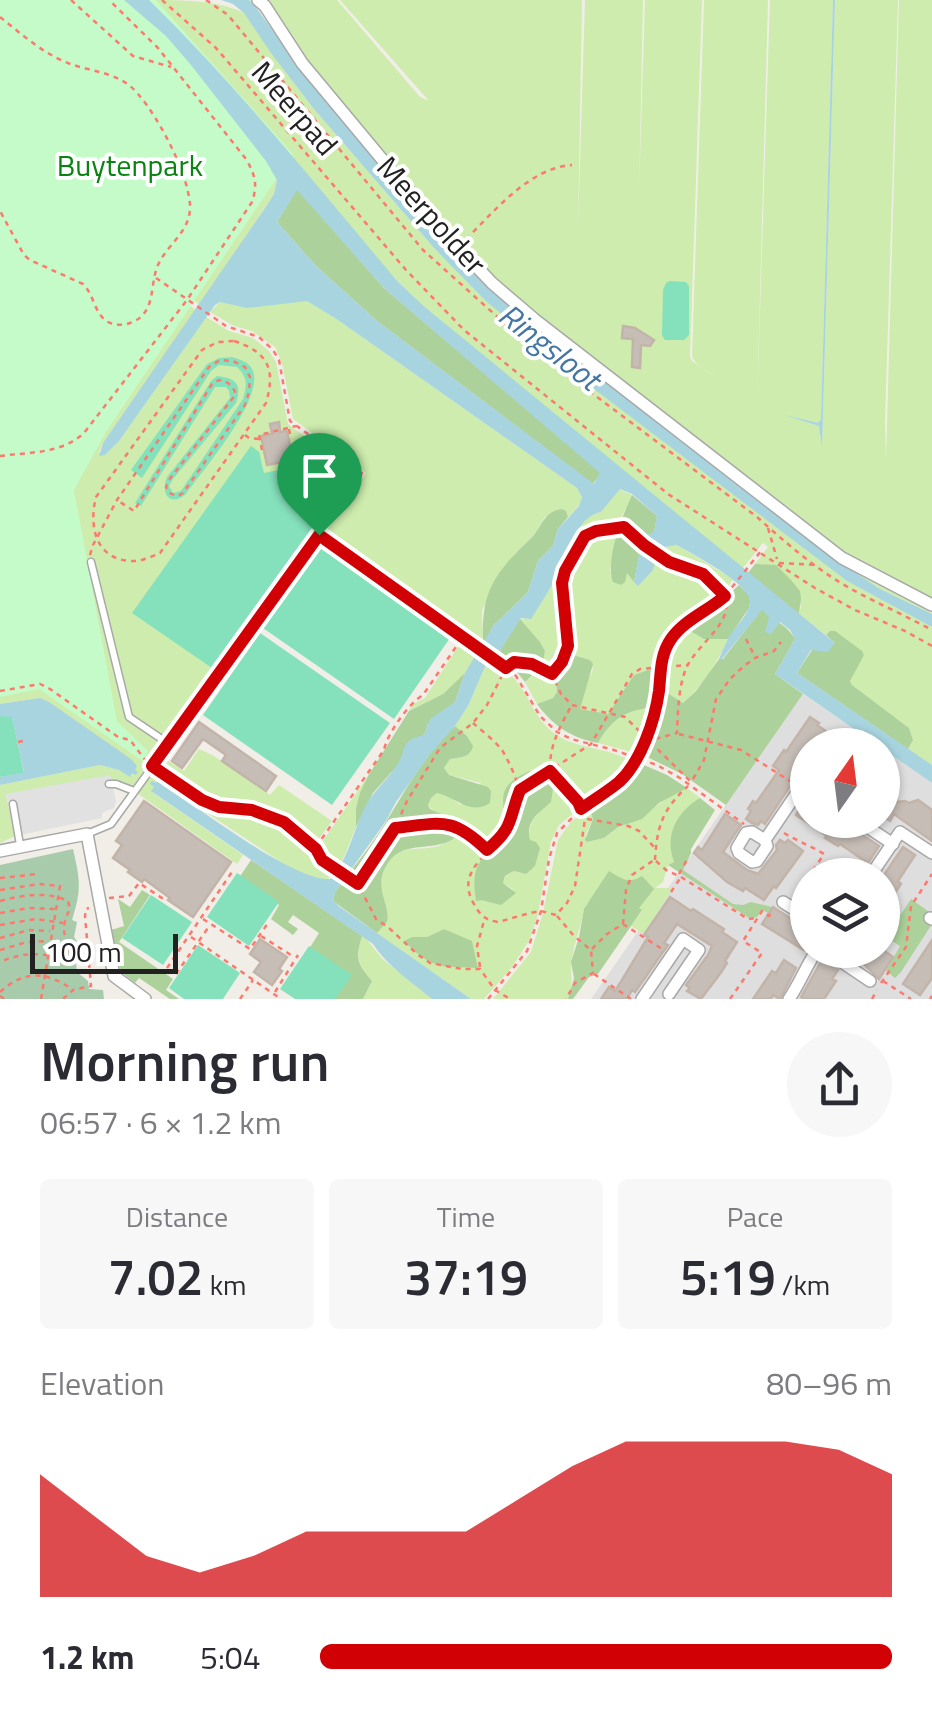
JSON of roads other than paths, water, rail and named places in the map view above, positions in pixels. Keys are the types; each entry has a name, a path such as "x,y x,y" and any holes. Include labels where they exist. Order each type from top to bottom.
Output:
{"street":[{"name":"Meerpolder","path":"258,0 302,64 492,283 842,558 932,605"},
{"path":"765,840 790,805"},
{"path":"752,832 765,840 767,846 757,860 752,862 739,854 737,848 746,833 752,832"},
{"path":"883,858 900,832 932,853"},
{"path":"0,851 87,834 114,976 145,999"},
{"path":"883,838 892,844"},
{"path":"786,904 790,907"},
{"path":"642,999 683,939 698,950 674,996 654,983"},
{"path":"789,999 807,968"},
{"path":"853,968 876,981"}],"lane":[{"path":"91,562 129,717 169,744"},
{"path":"87,834 110,824 190,716"},
{"path":"109,784 134,791"},
{"path":"13,804 20,846"}],"water":[{"path":"124,0 149,0 182,33 398,282 426,308 835,643 828,652 811,650 797,673 878,728 853,728 775,674 795,639 780,622 771,634 765,632 769,617 762,610 719,659 750,603 748,596 720,571 677,545 658,548 653,570 638,586 634,582 639,555 647,535 654,532 657,516 632,494 620,489 601,512 579,529 531,619 521,618 494,660 487,662 455,726 430,754 335,892 333,901 340,907 471,999 432,999 393,967 373,944 151,791 154,787 150,784 158,781 293,868 330,879 346,855 368,802 399,762 407,743 424,735 430,719 455,702 465,673 493,626 528,592 538,561 553,546 558,529 582,497 577,488 307,301 247,308 220,302 215,305 119,441 99,456 103,443 274,194 277,180 266,161 166,36","holes":["297,190 384,288 600,473 594,484 377,321 316,266 277,222"]},
{"name":"Ringsloot","path":"221,0 249,0 255,6 318,93 457,256 499,297 828,554 880,589 932,614 932,627 847,581 585,382 487,302 435,249 314,109 244,13"},
{"path":"833,0 822,447 819,426 784,415 818,423 821,419"},
{"path":"40,698 131,759 137,766 136,775 132,773 130,777 100,765 0,785 0,777 24,772 12,717 0,716 0,704"},
{"path":"900,743 932,765 932,783 900,761"}],"park label":[{"name":"Buytenpark","path":"130,165"}]}
